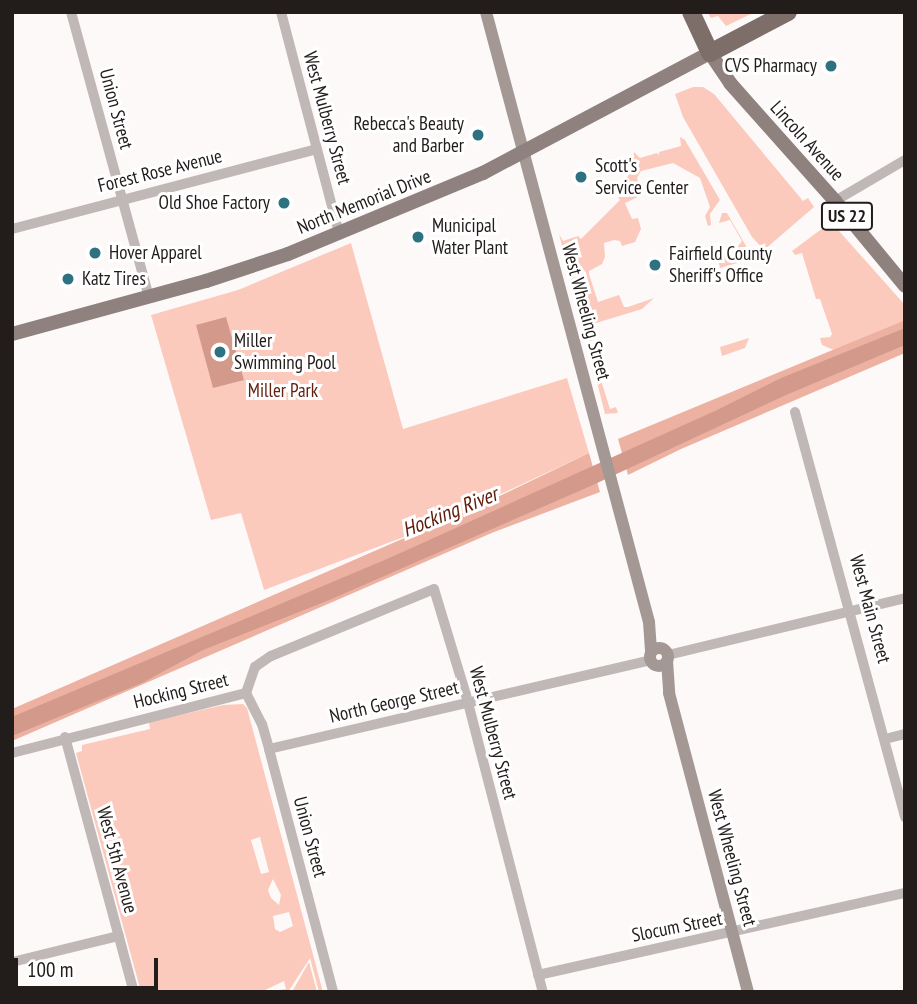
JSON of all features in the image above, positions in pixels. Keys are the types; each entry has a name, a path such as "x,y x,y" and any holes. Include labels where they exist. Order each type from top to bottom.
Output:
{"highway":[{"name":"US 22","path":"691,12 710,53"},
{"path":"710,53 788,12"}],"main road":[{"name":"North Memorial Drive","path":"12,334 247,268 339,233 483,173 710,53"},
{"name":"Lincoln Avenue","path":"710,53 748,105 835,201 905,286"}],"street":[{"name":"Union Street","path":"71,12 149,297"},
{"name":"West Mulberry Street","path":"281,12 339,233"},
{"name":"West Wheeling Street","path":"486,12 748,992"},
{"name":"Forest Rose Avenue","path":"12,229 317,149"},
{"path":"835,201 905,160"},
{"name":"West Main Street","path":"795,412 905,817"},
{"name":"West Mulberry Street","path":"334,629 434,589 468,703 543,992"},
{"name":"North George Street","path":"269,749 905,598"},
{"name":"Hocking Street","path":"12,753 65,737 246,693 251,674 261,662 334,629"},
{"name":"Union Street","path":"246,693 262,724 333,992"},
{"path":"885,739 905,734"},
{"name":"West 5th Avenue","path":"65,737 134,992"},
{"name":"Slocum Street","path":"538,975 905,893"},
{"path":"12,962 119,936"}],"green space":[{"path":"707,12 755,12 726,26 718,16 711,18"},
{"path":"693,87 703,87 714,94 803,201 808,198 814,207 764,250 752,237 683,117 675,94"},
{"path":"680,137 685,140 720,200 710,214 711,225 708,226 705,216 710,207 700,178 673,163 641,171 637,178 642,195 625,203 632,219 638,218 641,229 635,242 622,246 620,241 614,240 604,243 605,257 602,264 589,271 589,274 598,302 619,295 624,307 628,307 654,298 642,309 583,327 559,234 563,241 578,236 581,239 620,200 616,194 630,173 634,152 640,158 657,153 659,155 659,152 681,146"},
{"path":"722,213 727,213 746,246 744,251 736,249 742,241 730,220 719,223"},
{"path":"831,222 905,305 905,320 834,350 822,345 820,338 830,337 832,334 820,299 816,299 802,253 795,255 792,251"},
{"name":"Miller Park","path":"351,243 403,429 567,378 589,453 430,527 264,590 241,513 211,520 151,315 238,290"},
{"path":"726,251 732,259 744,261 720,268 718,259"},
{"path":"586,338 596,338 589,342 610,409 616,407 618,413 605,414"},
{"path":"749,338 745,348 722,356 720,347"},
{"path":"243,704 247,708 323,992 319,992 310,958 288,992 267,992 286,989 284,981 261,992 141,992 76,753 82,751 82,745 150,729 149,722 223,705","holes":["260,837 269,872 261,874 251,840","273,879 281,895 279,905 271,898 268,890","289,912 293,926 280,932 275,929 273,916"]},
{"path":"309,962 317,992 292,992"}],"shaded area":[{"name":"Miller Swimming Pool","path":"226,317 244,380 213,388 196,325"},
{"path":"905,320 905,353 681,449 628,475 618,439"},
{"path":"905,328 905,345 786,395 593,485 327,601 203,650 142,683 12,736 14,716 387,559 717,410 781,378"},
{"path":"589,453 600,492 494,532 12,741 12,709 487,502"}],"place":[{"name":"CVS Pharmacy","path":"831,66"},
{"name":"Rebecca's Beauty and Barber","path":"478,135"},
{"name":"Scott's Service Center","path":"581,177"},
{"name":"Old Shoe Factory","path":"284,203"},
{"name":"Municipal Water Plant","path":"418,237"},
{"name":"Hover Apparel","path":"95,253"},
{"name":"Fairfield County Sheriff's Office","path":"655,265"},
{"name":"Katz Tires","path":"68,279"},
{"name":"Miller Swimming Pool","path":"220,352"}],"water label":[{"name":"Hocking River","path":"450,512"}]}
